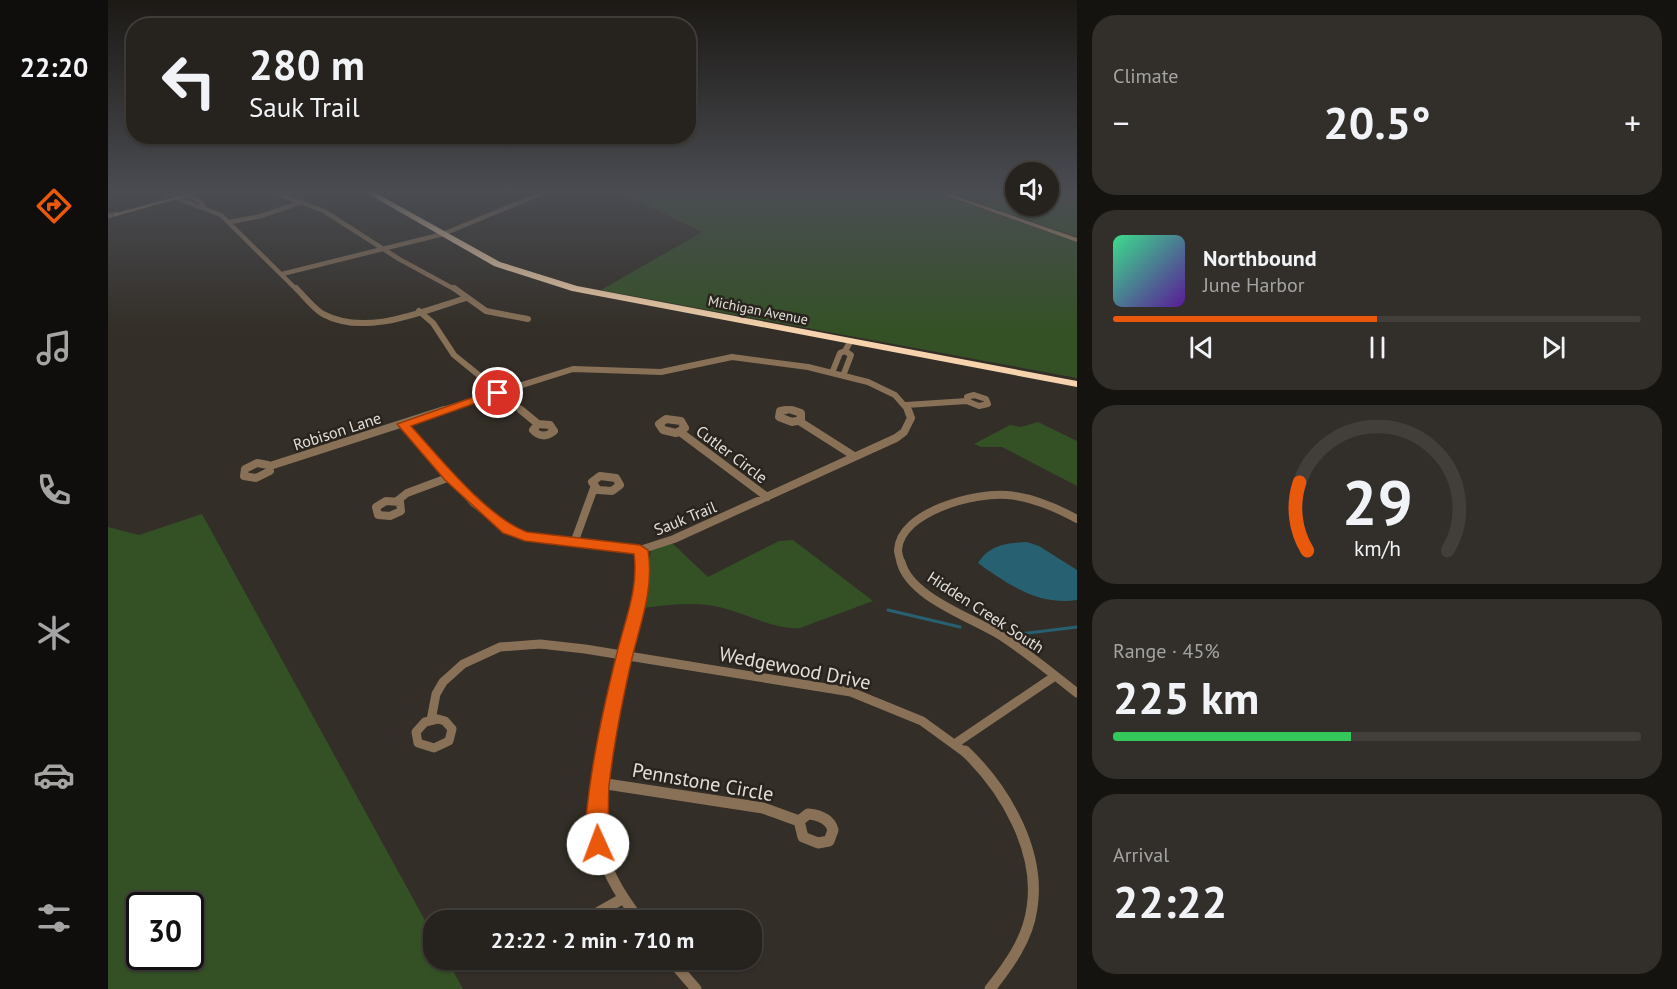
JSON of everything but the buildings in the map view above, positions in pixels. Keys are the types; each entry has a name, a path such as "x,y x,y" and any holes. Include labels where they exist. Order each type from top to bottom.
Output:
{"highway":[{"name":"Michigan Avenue","path":"451,238 505,267 575,289 848,346 1077,384"}],"street":[{"path":"246,238 321,313 330,318 374,322 466,298"},
{"path":"365,238 498,315 528,319"},
{"path":"282,274 427,238"},
{"path":"419,311 433,323 454,355 538,424"},
{"path":"843,376 851,355 848,346 840,353 832,373 881,387 906,405 967,401"},
{"name":"Robison Lane","path":"270,466 579,368 659,372 732,357 832,373"},
{"name":"Sauk Trail","path":"404,424 450,477 508,530 525,536 640,550 674,539 904,432 911,418 906,405"},
{"path":"799,421 854,456"},
{"name":"Cutler Circle","path":"680,432 767,497"},
{"path":"396,501 407,493 450,477"},
{"path":"574,543 594,488"},
{"name":"Hidden Creek South","path":"1077,519 1050,505 1023,497 983,494 960,498 910,526 901,538 898,552 901,565 915,584 946,607 995,632 1077,693"},
{"path":"631,910 622,898 598,844 596,820 600,783 624,656 642,584 640,550"},
{"name":"Wedgewood Drive","path":"431,720 433,697 441,683 462,664 497,648 540,645 624,656 858,694 916,717 956,743 981,769 1015,816 1028,850 1033,889 1027,930 1006,969 990,989"},
{"path":"956,743 1055,676"},
{"name":"Pennstone Circle","path":"600,783 763,808 799,821"},
{"path":"602,910 622,898"},
{"path":"680,970 696,989"}],"green space":[{"path":"691,238 1066,238 1077,242 1077,378 601,290"},
{"path":"1038,422 1077,441 1077,486 1002,447 981,447 974,444 1010,425 1021,427"},
{"path":"202,514 423,917 423,970 453,970 463,989 108,989 108,527 139,535"},
{"path":"793,540 873,601 800,628 781,627 713,606 683,604 643,608 651,550 672,543 708,577 779,541"}],"water":[{"path":"1027,542 1039,546 1077,570 1077,600 1050,600 1024,592 978,563 987,552 993,549 1006,544"}],"waterway":[{"path":"888,610 960,627"},
{"path":"1020,634 1077,627"}],"route":[{"path":"498,393 404,424 471,499 508,530 525,536 640,550 643,569 639,601 624,656 602,765 596,820 598,844"}]}
